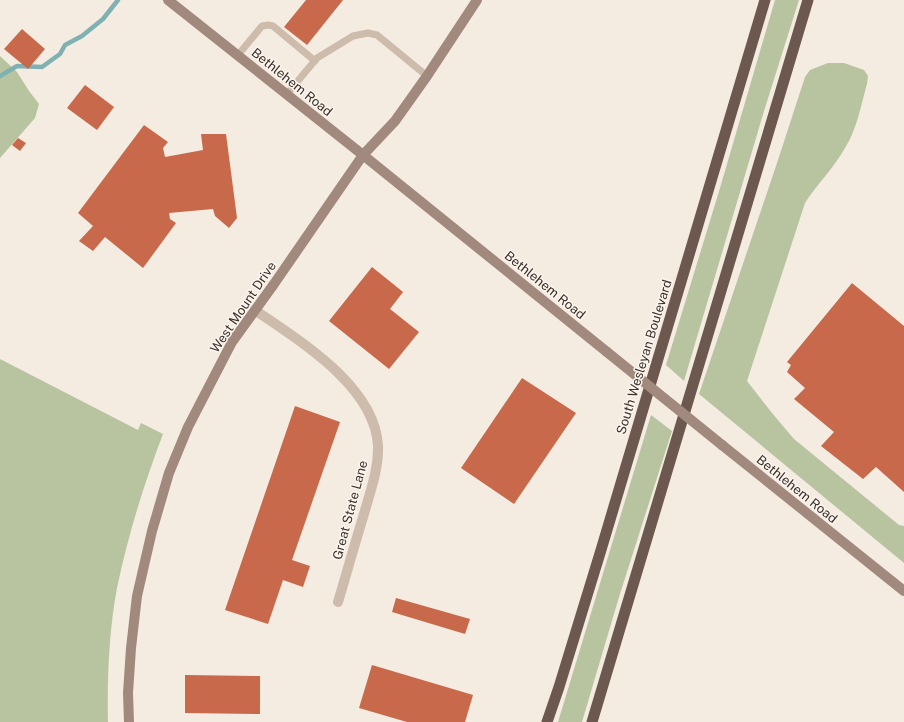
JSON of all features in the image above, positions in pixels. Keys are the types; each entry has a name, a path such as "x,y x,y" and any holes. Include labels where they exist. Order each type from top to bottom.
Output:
{"highway":[{"name":"South Wesleyan Boulevard","path":"547,722 601,550 765,0"},
{"path":"592,722 808,0"}],"main road":[{"name":"Bethlehem Road","path":"168,0 363,155 722,446 904,591"},
{"name":"West Mount Drive","path":"129,722 128,693 137,596 152,531 169,472 188,427 232,342 363,155 395,121 427,76 477,0"}],"street":[{"name":"Great State Lane","path":"255,310 319,355 358,395 372,420 378,445 376,471 338,602"}],"lane":[{"path":"238,55 262,26 268,25 273,26 315,61"},
{"path":"287,94 315,61 353,36 368,33 377,35 427,76"}],"green space":[{"path":"775,0 799,0 764,111 684,381 666,365"},
{"path":"0,56 17,72 39,104 35,118 0,158"},
{"path":"828,63 844,63 864,70 868,76 867,84 853,133 849,141 841,155 805,203 747,381 794,439 899,525 904,526 904,563 699,394 805,77 810,70"},
{"path":"0,359 138,430 141,423 163,434 137,510 117,588 109,655 108,722 0,722"},
{"path":"651,415 672,431 619,597 582,722 558,722"}],"building":[{"path":"306,0 343,0 307,45 284,27"},
{"path":"22,29 45,49 28,69 4,49"},
{"path":"85,85 114,107 97,130 67,108"},
{"path":"144,125 168,142 163,148 165,157 203,150 201,134 226,134 237,218 229,228 215,216 213,209 169,213 170,219 176,223 143,268 105,237 93,251 79,241 93,226 78,213"},
{"path":"18,138 26,143 20,151 12,145"},
{"path":"372,267 403,292 390,309 419,332 389,369 329,321"},
{"path":"852,283 904,326 904,492 876,467 863,479 821,446 834,432 794,399 805,388 787,372 791,365 787,362"},
{"path":"522,378 576,413 514,504 461,468"},
{"path":"295,406 340,422 292,560 310,566 303,587 283,580 268,624 225,610"},
{"path":"396,598 470,619 465,634 392,612"},
{"path":"372,665 473,695 465,722 407,722 359,708"},
{"path":"185,675 260,676 260,714 185,713"}],"waterway":[{"path":"0,76 17,66 42,67 60,54 65,45 82,36 103,19 118,0"}]}
